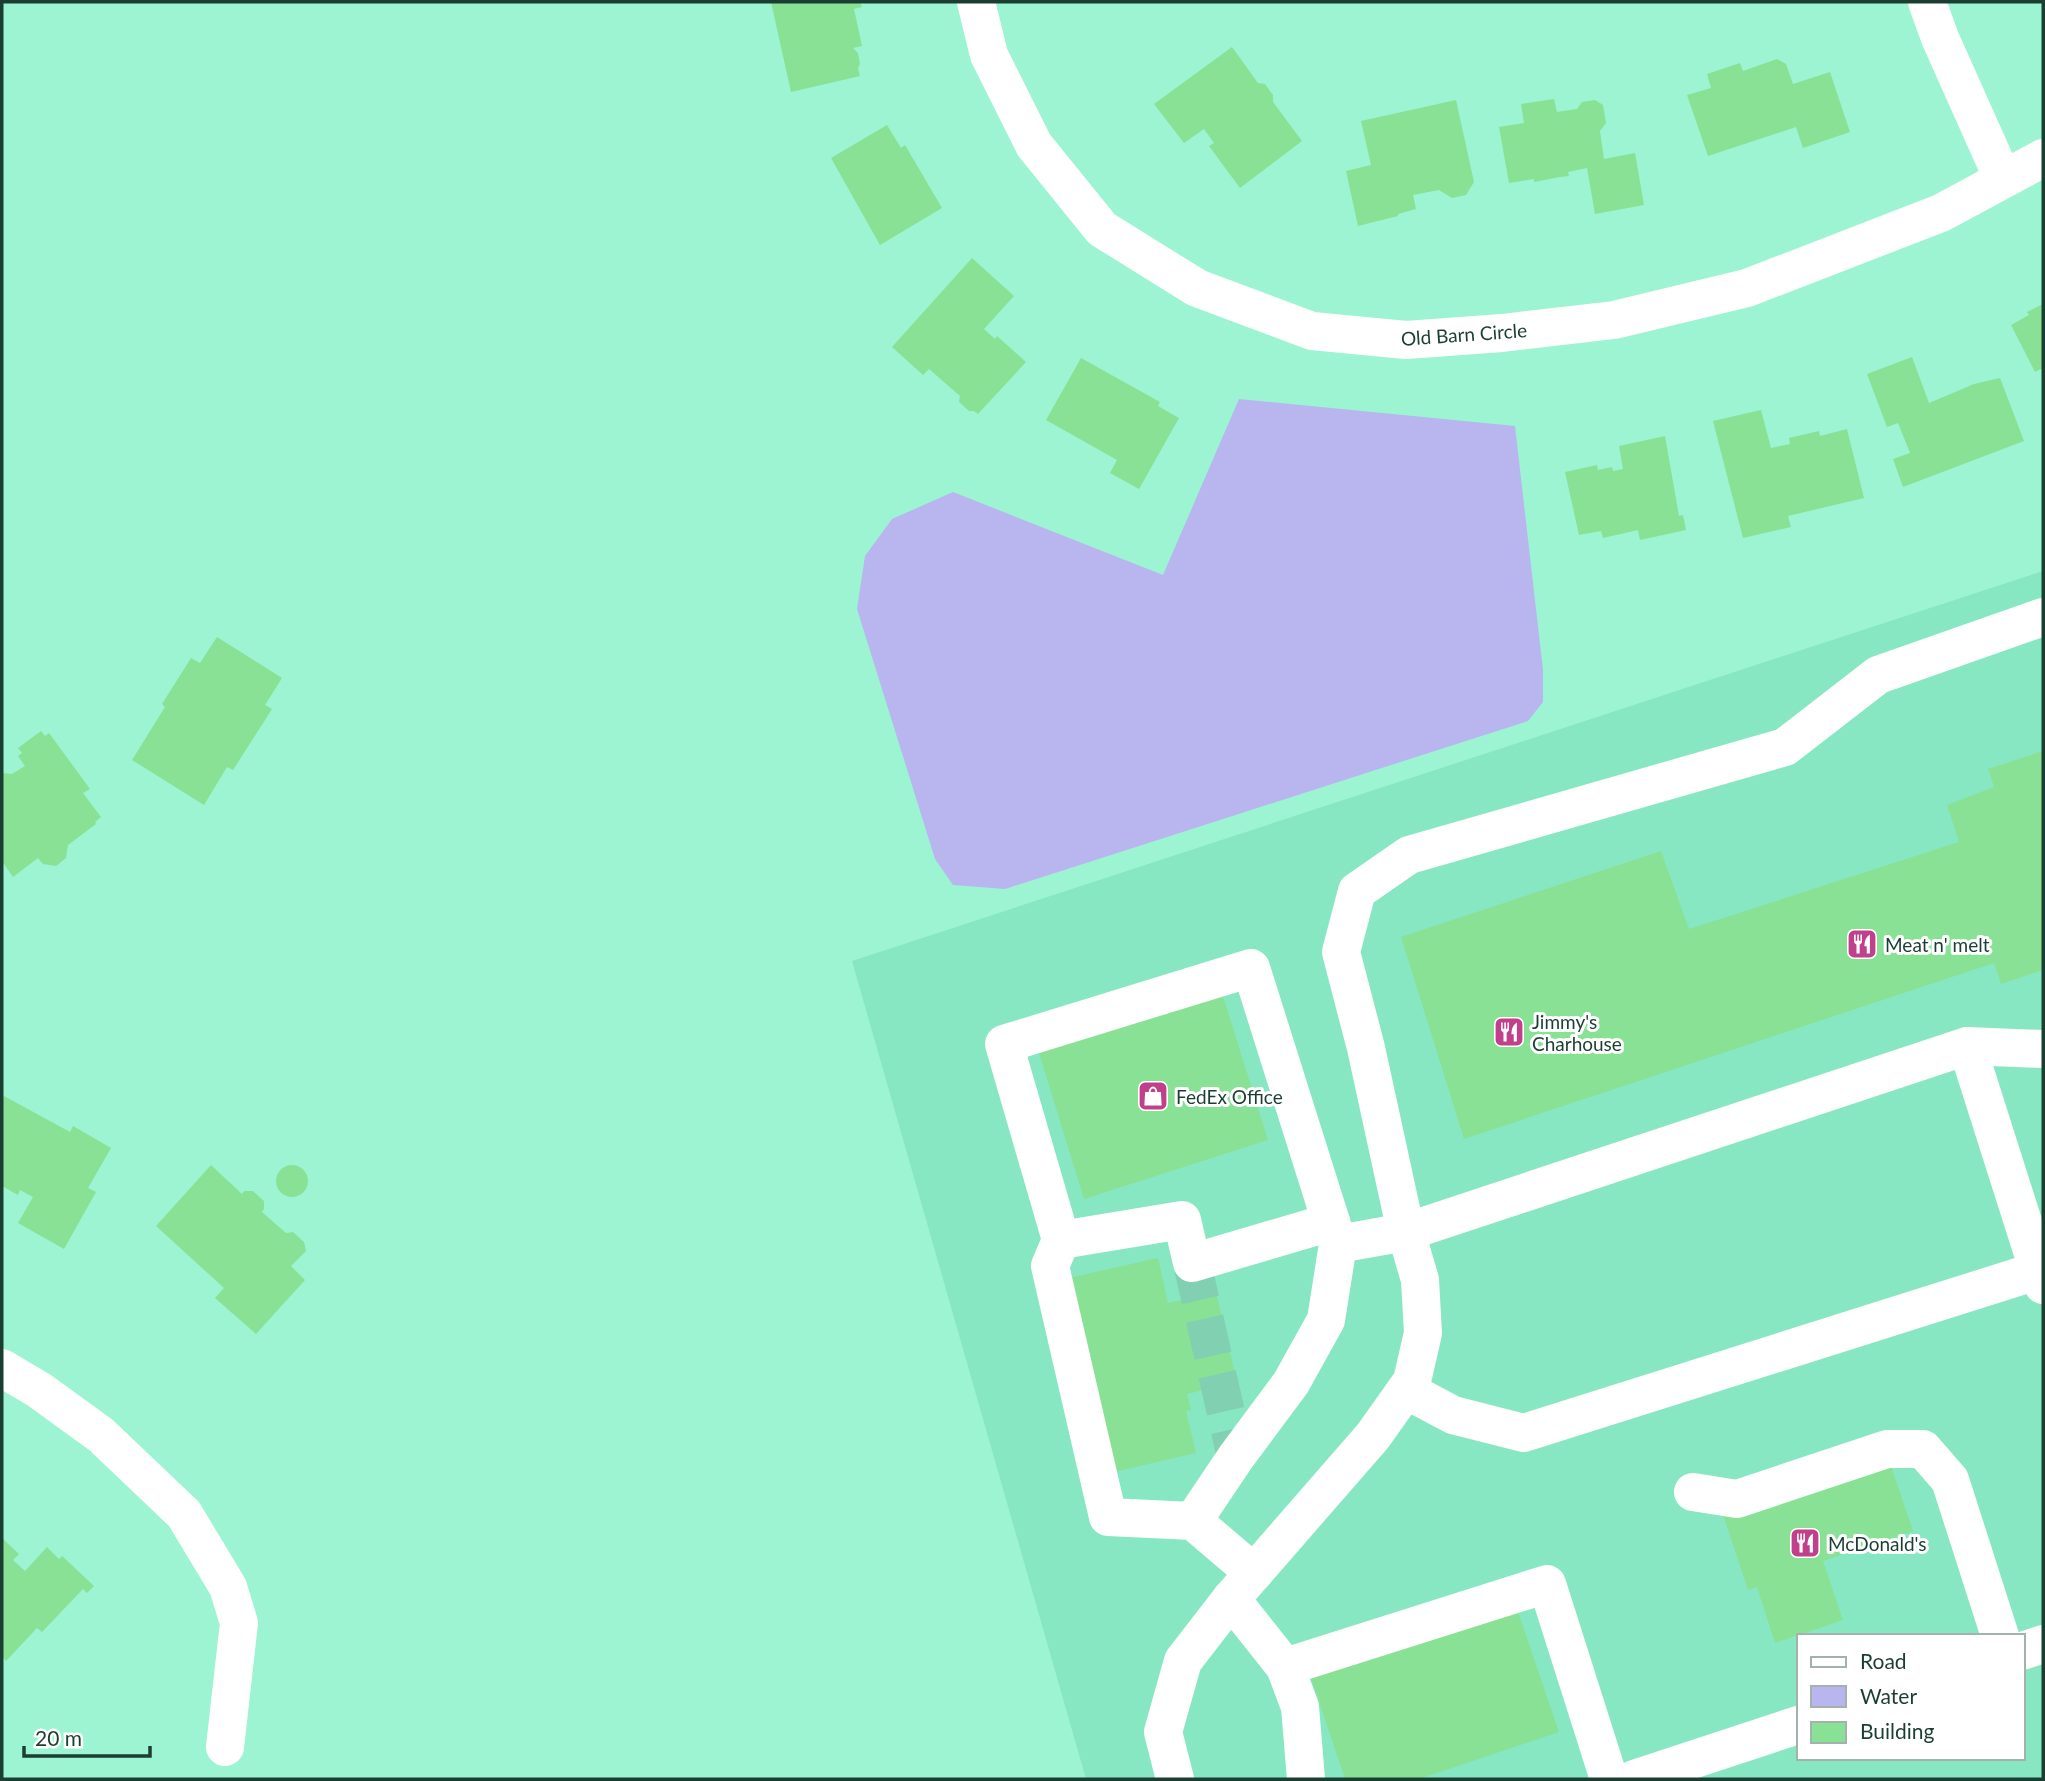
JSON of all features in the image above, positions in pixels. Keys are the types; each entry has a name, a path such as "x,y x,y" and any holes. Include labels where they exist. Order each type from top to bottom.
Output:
{"street":[{"name":"Old Barn Circle","path":"976,2 989,55 1034,145 1102,229 1198,288 1312,331 1406,340 1502,333 1614,320 1747,288 1941,214 2043,158"},
{"path":"1927,2 1940,38 2003,179"},
{"path":"1175,1779 1163,1732 1183,1661 1243,1586 1373,1436 1412,1381 1423,1333 1420,1280 1406,1232 1366,1048 1341,952 1357,891 1409,855 1785,747 1878,675 2043,617"},
{"path":"1193,1521 1291,1383 1326,1320 1335,1233 1251,968 1004,1044 1061,1240 1051,1266 1108,1517 1193,1521 1243,1586 1285,1667 1300,1707 1306,1779"},
{"path":"1406,1390 1453,1415 1524,1433 2042,1275 1967,1046"},
{"path":"1061,1240 1182,1220 1192,1263 1335,1233 1406,1232 1967,1046 2043,1049"},
{"path":"2,1368 39,1390 101,1435 184,1514 222,1576 239,1623 225,1747"},
{"path":"1693,1492 1738,1499 1887,1449 1923,1449 1950,1480 1999,1634"},
{"path":"1285,1667 1547,1584 1609,1779"},
{"path":"2024,1650 2043,1644"},
{"path":"1634,1779 1797,1725"}],"shaded area":[{"path":"2043,571 2043,1779 1086,1779 852,961"}],"water":[{"path":"1239,399 1515,426 1543,670 1543,702 1528,721 1005,889 953,885 935,859 857,609 865,556 892,519 953,492 1163,575"}],"building":[{"path":"771,2 860,2 862,7 854,9 862,46 853,48 858,53 860,76 791,92"},
{"path":"1232,47 1258,83 1265,84 1273,95 1273,102 1302,141 1240,188 1209,146 1214,143 1204,129 1184,143 1154,104"},
{"path":"1777,59 1786,64 1793,84 1830,72 1850,132 1803,148 1796,127 1708,156 1687,95 1711,88 1707,74 1740,63 1743,71"},
{"path":"1554,99 1557,112 1577,109 1582,102 1595,100 1603,105 1606,123 1600,131 1604,159 1635,153 1644,205 1595,214 1587,168 1568,172 1569,176 1509,183 1499,127 1524,123 1521,104"},
{"path":"1456,100 1474,182 1466,195 1452,198 1439,190 1413,195 1416,209 1358,226 1346,171 1371,165 1361,121"},
{"path":"887,125 901,148 905,145 942,208 880,245 831,158"},
{"path":"972,258 1014,296 984,329 995,339 997,336 1026,362 978,414 969,411 959,402 960,396 929,369 923,375 892,347"},
{"path":"2043,304 2043,368 2035,372 2011,325"},
{"path":"1912,357 1929,403 1974,384 2000,378 2024,441 1903,487 1893,459 1910,453 1898,423 1887,427 1867,374"},
{"path":"1081,358 1160,402 1158,406 1179,418 1139,489 1110,473 1117,460 1046,420"},
{"path":"1761,410 1771,448 1790,444 1789,438 1819,431 1820,436 1847,429 1864,498 1788,516 1791,527 1743,538 1713,421"},
{"path":"1665,436 1679,516 1683,515 1686,530 1640,540 1638,530 1603,538 1601,531 1579,535 1565,472 1597,465 1598,470 1612,467 1613,471 1623,469 1619,446"},
{"path":"217,637 282,678 265,705 272,709 233,770 227,767 204,805 132,760 191,658 200,663"},
{"path":"41,731 45,736 49,733 90,789 83,793 101,817 96,824 68,845 66,858 56,866 43,864 38,858 13,877 2,861 2,773 12,774 25,766 18,756 22,753 18,748"},
{"path":"2043,751 2043,970 2001,984 1994,963 1464,1139 1401,937 1661,851 1689,929 1959,842 1947,805 1994,787 1988,769"},
{"name":"FedEx Office","path":"1222,993 1268,1140 1084,1199 1039,1053"},
{"path":"4,1096 70,1132 73,1126 111,1148 88,1188 96,1192 64,1249 18,1223 33,1197 20,1190 18,1195 2,1186"},
{"path":"211,1165 242,1194 244,1191 253,1191 264,1201 262,1212 286,1233 293,1232 304,1242 306,1251 291,1266 305,1280 256,1334 215,1298 224,1288 156,1226"},
{"path":"292,1165 303,1170 308,1181 303,1192 292,1197 281,1192 276,1181 281,1170"},
{"path":"1158,1258 1168,1303 1216,1292 1237,1382 1187,1394 1191,1410 1186,1411 1196,1453 1105,1474 1060,1280"},
{"name":"McDonald's","path":"1890,1463 1913,1531 1823,1561 1843,1620 1775,1643 1757,1587 1748,1590 1721,1509"},
{"path":"2,1538 19,1554 13,1560 25,1571 47,1547 59,1559 62,1556 94,1586 87,1593 83,1589 42,1632 37,1628 6,1661 2,1656"},
{"path":"1516,1606 1559,1732 1419,1779 1345,1779 1310,1675"}],"tunnel":[{"path":"1192,1263 1236,1457"}],"place":[{"name":"Meat n' melt","path":"1862,944"},
{"name":"Jimmy's Charhouse","path":"1509,1032"},
{"name":"FedEx Office","path":"1153,1096"},
{"name":"McDonald's","path":"1805,1543"}]}
